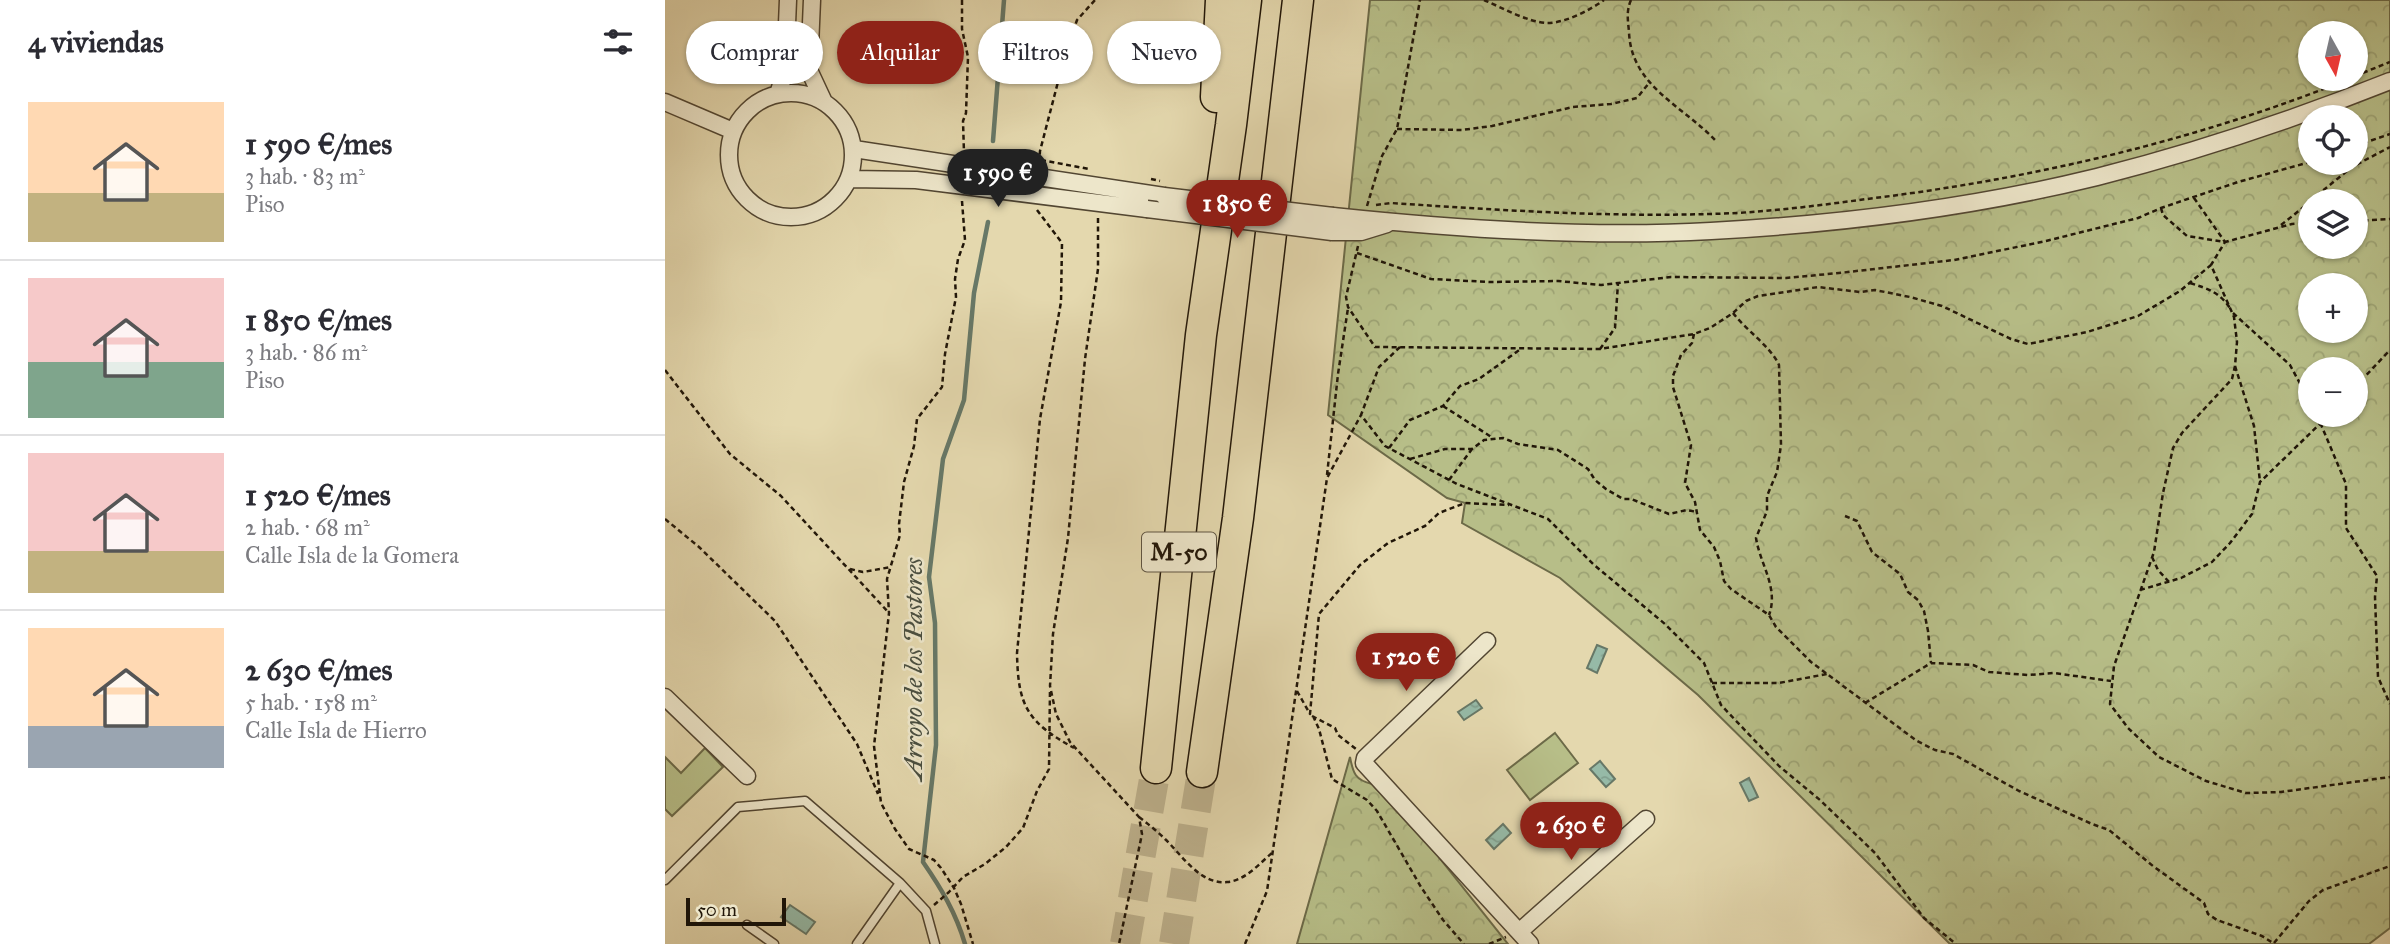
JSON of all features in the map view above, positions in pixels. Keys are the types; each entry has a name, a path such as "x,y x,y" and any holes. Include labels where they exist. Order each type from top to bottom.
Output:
{"highway":[{"path":"1201,335 1221,0"},
{"name":"M-50","path":"1156,768 1201,335 1246,0"},
{"name":"M-50","path":"1202,772 1238,518 1298,0"},
{"path":"1238,518 1256,433 1294,140 1318,0"}],"street":[{"path":"778,93 785,72 788,0"},
{"path":"812,0 809,70 823,100 845,121 854,149 850,178 840,195 825,208 807,216 787,218 768,213 751,203 738,188 730,170 729,150 733,131 744,114 759,101 778,93 801,93 823,100"},
{"path":"850,178 916,180 1147,209 1332,224 1388,216 1424,223 1599,232 1671,232 1803,225 1951,206 2109,173 2225,140 2390,80"},
{"path":"665,103 733,131"},
{"path":"854,149 1332,224"},
{"path":"1487,642 1365,758 1364,763 1524,938 1646,820"},
{"path":"666,700 747,775"}],"lane":[{"path":"665,880 738,807 805,801 900,883 926,911 935,944"},
{"path":"857,944 900,883"},
{"path":"747,925 774,944"}],"path":[{"path":"962,0 962,29 968,57 963,166"},
{"path":"1039,159 1065,55 1077,20 1095,0"},
{"path":"1370,196 1382,156 1397,129 1420,0"},
{"path":"1484,0 1548,23 1567,19 1604,0"},
{"path":"1631,0 1627,8 1629,47 1638,67 1649,83 1674,108 1701,126 1714,140"},
{"path":"2368,71 2390,62"},
{"path":"1397,129 1462,130 1492,126 1573,107 1611,104 1637,98 1649,83"},
{"path":"1388,216 1366,208 1391,203 1529,212 1710,214 1804,207 1916,193 2018,176 2126,151 2262,111 2316,91"},
{"path":"2168,146 2321,96"},
{"path":"2368,142 2390,134"},
{"path":"2325,189 2352,167 2390,147"},
{"path":"1357,253 1431,279 1558,281 1601,285 1671,277 1786,278 1954,260 2138,218 2193,197 2298,166"},
{"path":"881,803 874,747 889,612 887,579 900,535 904,482 914,446 917,419 942,387 956,297 954,279 965,240 963,186"},
{"path":"2193,197 2225,242"},
{"path":"1033,205 1062,243 1061,302 1040,419 1017,653 1017,685 1024,706 1048,733 1076,749"},
{"path":"2161,208 2163,215 2187,236 2225,242 2278,227 2298,224"},
{"path":"1401,209 1476,214"},
{"path":"2278,227 2298,211"},
{"path":"940,900 963,877 1006,847 1023,828 1037,791 1049,769 1053,634 1067,538 1085,359 1098,269 1098,212"},
{"path":"2368,220 2390,219"},
{"path":"1348,307 1375,347 1600,349 1694,334 1710,328 1746,301 1758,296 1818,287 1860,292 1875,290 1942,306 2011,339 2028,344 2087,332 2138,316 2190,284 2211,265 2225,242"},
{"path":"1245,944 1267,891 1327,478 1348,307 1346,297 1358,244"},
{"path":"2211,265 2233,313 2237,342 2235,366 2232,379 2182,433 2173,448 2152,557 2111,681 2110,704 2128,728 2159,757 2206,781 2246,793 2281,792 2390,777"},
{"path":"1600,349 1615,328 1618,283"},
{"path":"2190,284 2211,289 2221,295 2233,313 2290,366 2298,380"},
{"path":"1733,313 1757,340 1773,353 1779,365 1781,445 1777,472 1767,496 1767,511 1756,538 1771,588 1773,605 1769,615"},
{"path":"1694,334 1692,343 1681,355 1673,376 1673,387 1691,445 1685,483 1695,502 1700,530 1714,547 1724,581 1731,589 1769,615 1776,627 1827,674 1864,703 1926,746 1953,754 2019,791 2109,830 2204,903 2209,914 2217,920 2262,936 2273,944 2309,901 2323,890 2390,866"},
{"path":"1327,478 1361,415 1379,367 1400,347"},
{"path":"1389,448 1410,420 1443,406 1460,386 1479,379 1523,348"},
{"path":"2368,373 2390,350"},
{"path":"2139,591 2181,578 2212,562 2252,514 2260,482 2254,426 2235,366"},
{"path":"665,370 730,454 781,496 889,612"},
{"path":"1443,406 1493,438"},
{"path":"1361,415 1385,446 1449,480 1548,519 1593,565 1665,624 1704,663 1721,705 1779,766 1820,800 1875,853 1924,918 1956,944"},
{"path":"2260,482 2317,427"},
{"path":"2323,427 2346,484 2346,528 2377,576 2375,597 2378,677 2390,705"},
{"path":"1449,480 1472,449 1484,440 1503,438 1557,450 1588,469 1595,480 1623,499 1631,499 1669,514 1687,510 1697,512"},
{"path":"1410,459 1445,449 1472,449"},
{"path":"1311,715 1319,614 1360,565 1388,543 1425,526 1439,513 1465,503 1511,505"},
{"path":"1845,516 1857,522 1872,552 1900,574 1908,592 1918,600 1924,611 1931,663"},
{"path":"665,519 699,547 775,621 857,744 881,803 901,839 909,849 934,860 954,888 973,944"},
{"path":"2152,557 2158,570 2169,582"},
{"path":"849,568 863,572 891,567"},
{"path":"1864,703 1931,663 1973,665 1989,672 2028,675 2054,673 2111,681"},
{"path":"1712,683 1779,683 1827,674"},
{"path":"1050,686 1062,727 1076,749 1139,817 1196,870 1210,879 1226,883 1245,876 1273,852"},
{"path":"1297,691 1319,729 1332,779 1367,800 1377,811 1421,887 1443,920 1464,944"},
{"path":"1311,715 1335,728 1338,735 1344,739"},
{"path":"1119,944 1142,834 1139,817"}],"green space":[{"path":"1370,0 2390,0 2390,928 2369,944 1950,944 1698,695 1560,578 1462,523 1465,503 1447,498 1328,415"},
{"path":"1555,733 1578,763 1530,800 1507,770"},
{"path":"705,748 723,767 672,816 665,809 665,757 681,773"},
{"path":"1350,757 1356,775 1372,784 1437,855 1508,944 1297,944"}],"water":[{"path":"1597,645 1607,649 1597,673 1587,668"},
{"path":"1476,700 1482,708 1464,720 1458,712"},
{"path":"1600,761 1615,779 1606,787 1590,769"},
{"path":"1749,778 1758,797 1749,801 1740,783"},
{"path":"1503,824 1511,833 1494,849 1486,840"},
{"path":"790,905 815,922 806,934 781,917"}],"waterway":[{"name":"Arroyo de los Pastores","path":"993,141 1004,0"},
{"name":"Arroyo de los Pastores","path":"965,944 947,901 923,862 936,745 935,623 929,577 943,459 964,400 974,293 988,222"}],"tunnel":[{"path":"1125,944 1156,768"},
{"path":"1174,944 1202,772"}]}
